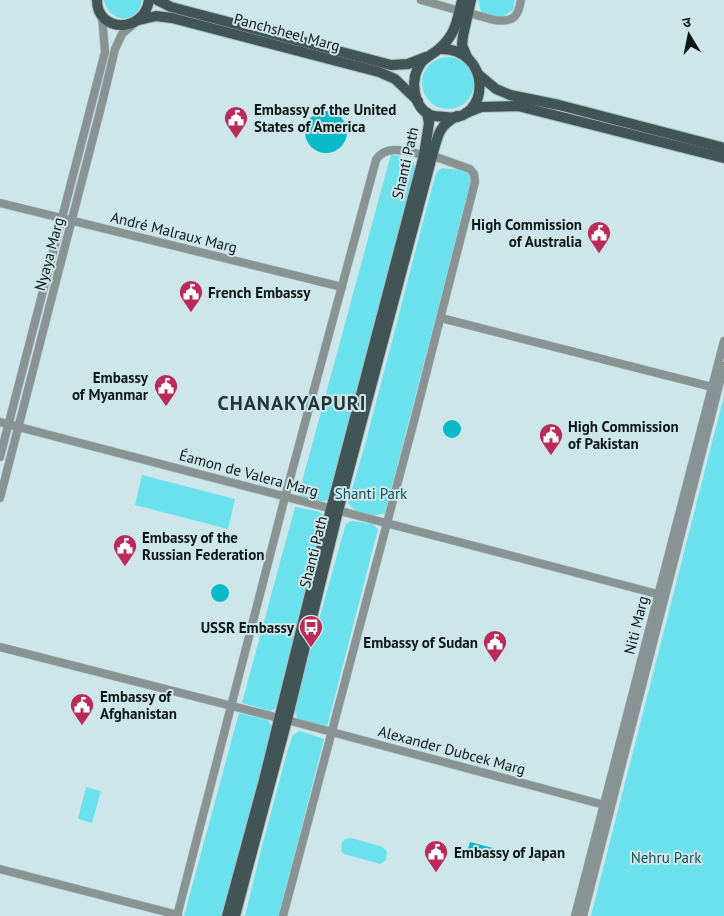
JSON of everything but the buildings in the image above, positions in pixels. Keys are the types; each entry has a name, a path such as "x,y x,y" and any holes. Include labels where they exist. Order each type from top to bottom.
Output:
{"main road":[{"path":"137,21 148,8 149,0"},
{"path":"157,0 171,7 390,65 408,64 426,57 439,49 452,36 471,0"},
{"path":"462,0 464,12 462,45 467,57"},
{"path":"95,1 102,16"},
{"name":"Panchsheel Marg","path":"102,16 109,22 127,26 156,16 172,18 379,72 395,79 418,101"},
{"path":"439,49 454,50 467,57 473,63 478,74 479,94 474,105 462,114"},
{"path":"426,57 418,68 414,81 415,94 427,113 434,117 450,118 481,107 518,106 724,158"},
{"path":"478,74 496,89 510,94 559,104 724,148"},
{"name":"Shanti Path","path":"427,113 429,123 429,156"},
{"name":"Shanti Path","path":"235,916 335,510 429,156 439,131 448,121 462,114"},
{"name":"Shanti Path","path":"227,916 283,719"}],"street":[{"path":"421,0 501,20 515,17 521,0"},
{"name":"Nyaya Marg","path":"0,457 105,52 102,16"},
{"name":"Nyaya Marg","path":"0,498 115,49 122,34 137,21"},
{"path":"0,869 178,916 285,497 376,160 380,153 387,150 399,150 429,156 470,169 474,174 475,182 441,318 283,916"},
{"name":"André Malraux Marg","path":"0,203 342,287"},
{"path":"441,318 712,387"},
{"name":"Niti Marg","path":"575,916 607,806 724,341"},
{"name":"Niti Marg","path":"661,595 724,366"},
{"name":"Éamon de Valera Marg","path":"0,422 661,595"},
{"name":"Alexander Dubcek Marg","path":"0,646 283,719 607,806"},
{"name":"Niti Marg","path":"583,916 607,806"}],"green space":[{"path":"104,0 142,0 135,14 123,18 111,14"},
{"path":"478,0 515,0 513,10 500,18 481,12"},
{"path":"443,57 453,57 462,61 470,69 474,83 470,97 462,105 453,109 443,109 434,105 426,97 422,88 422,78 426,69 434,61"},
{"name":"Shanti Park","path":"391,154 412,160 415,166 414,173 356,393 331,499 313,501 302,498 299,493"},
{"name":"Shanti Park","path":"442,168 462,170 472,177 385,513 365,514 356,510 348,503 435,176"},
{"name":"Nehru Park","path":"724,396 724,916 591,916"},
{"path":"142,475 235,499 228,529 135,505"},
{"name":"Shanti Park","path":"295,507 317,511 326,516 278,706 271,711 242,703"},
{"name":"Shanti Park","path":"352,521 372,524 378,529 327,727 298,720 294,709 346,524"},
{"path":"239,713 268,720 273,729 224,916 184,916"},
{"path":"300,731 324,739 279,916 245,916 288,749 293,735"},
{"path":"86,787 101,791 92,823 78,819"},
{"path":"351,838 383,847 387,852 386,860 380,864 344,854 341,851 342,842 345,839"}],"shaded area":[{"path":"330,111 338,114 344,120 347,132 344,144 338,150 322,153 314,150 308,144 305,128 308,120 314,114"},
{"path":"452,420 460,425 461,429 456,437 452,438 444,433 443,429 448,421"},
{"path":"216,584 224,584 229,589 227,600 216,602 211,597 211,589"},
{"path":"470,842 493,848 490,858 467,852"}],"place":[{"name":"Embassy of the United States of America","path":"236,139"},
{"name":"High Commission of Australia","path":"599,254"},
{"name":"French Embassy","path":"191,313"},
{"name":"Embassy of Myanmar","path":"166,407"},
{"name":"High Commission of Pakistan","path":"551,456"},
{"name":"Embassy of the Russian Federation","path":"125,567"},
{"name":"USSR Embassy","path":"311,648"},
{"name":"Embassy of Sudan","path":"495,663"},
{"name":"Embassy of Afghanistan","path":"82,726"},
{"name":"Embassy of Japan","path":"436,873"}],"district":[{"name":"CHANAKYAPURI","path":"292,403"}]}
